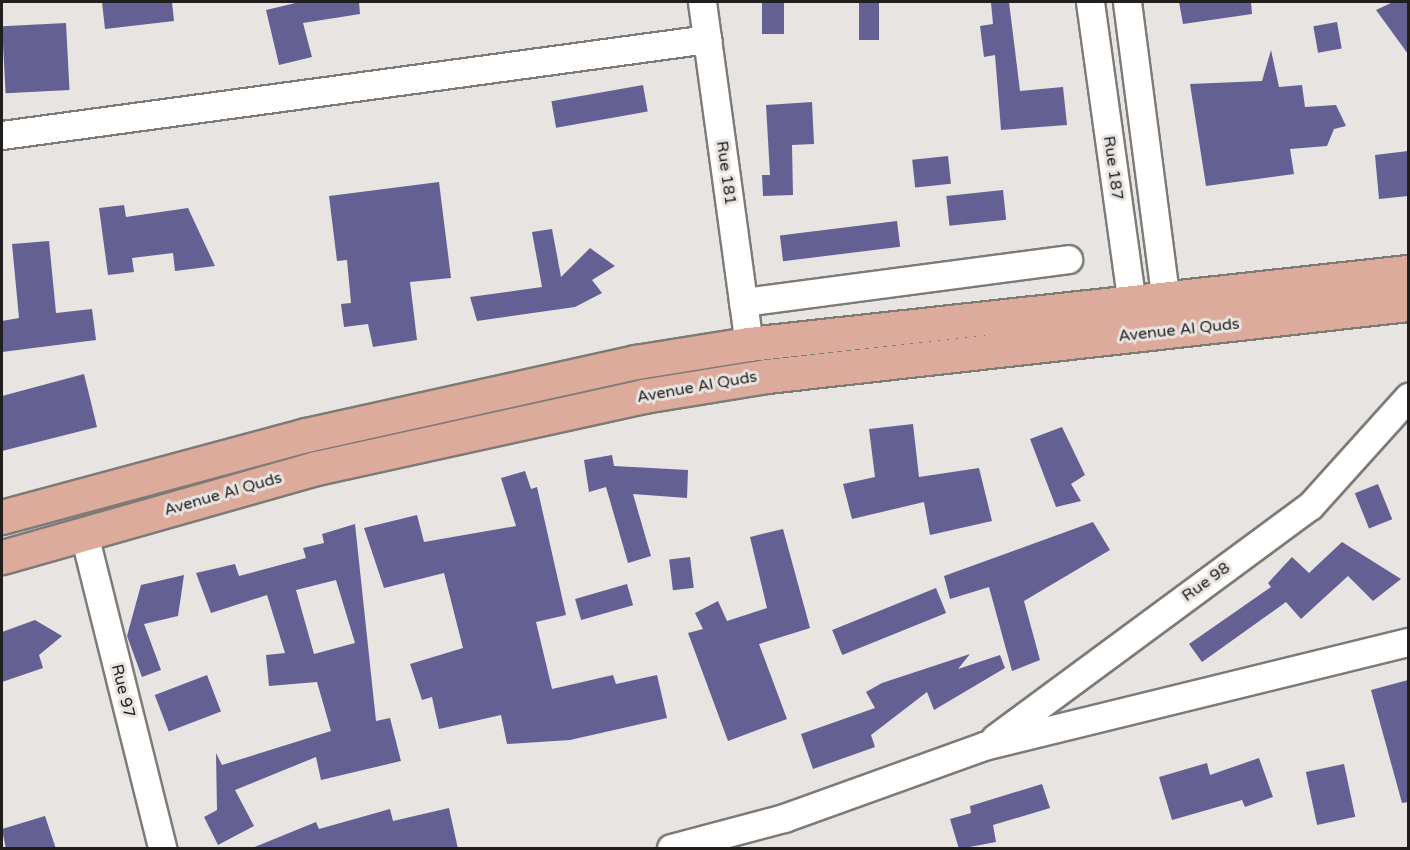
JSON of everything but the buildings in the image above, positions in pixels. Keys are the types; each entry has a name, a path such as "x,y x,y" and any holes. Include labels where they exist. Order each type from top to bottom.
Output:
{"main road":[{"name":"Avenue Al Quds","path":"2,517 475,395 749,344 1165,295 1408,272"},
{"name":"Avenue Al Quds","path":"2,557 316,468 643,396 767,376 1408,304"}],"street":[{"name":"Rue 181","path":"702,2 749,344"},
{"name":"Rue 187","path":"1090,2 1132,299 1135,335"},
{"path":"1127,2 1170,331"},
{"path":"2,135 707,39"},
{"path":"743,302 1068,259"},
{"name":"Rue 98","path":"984,746 1310,506 1408,397"},
{"name":"Rue 97","path":"84,534 162,849"},
{"path":"671,849 784,818 984,746 1408,642"}]}
